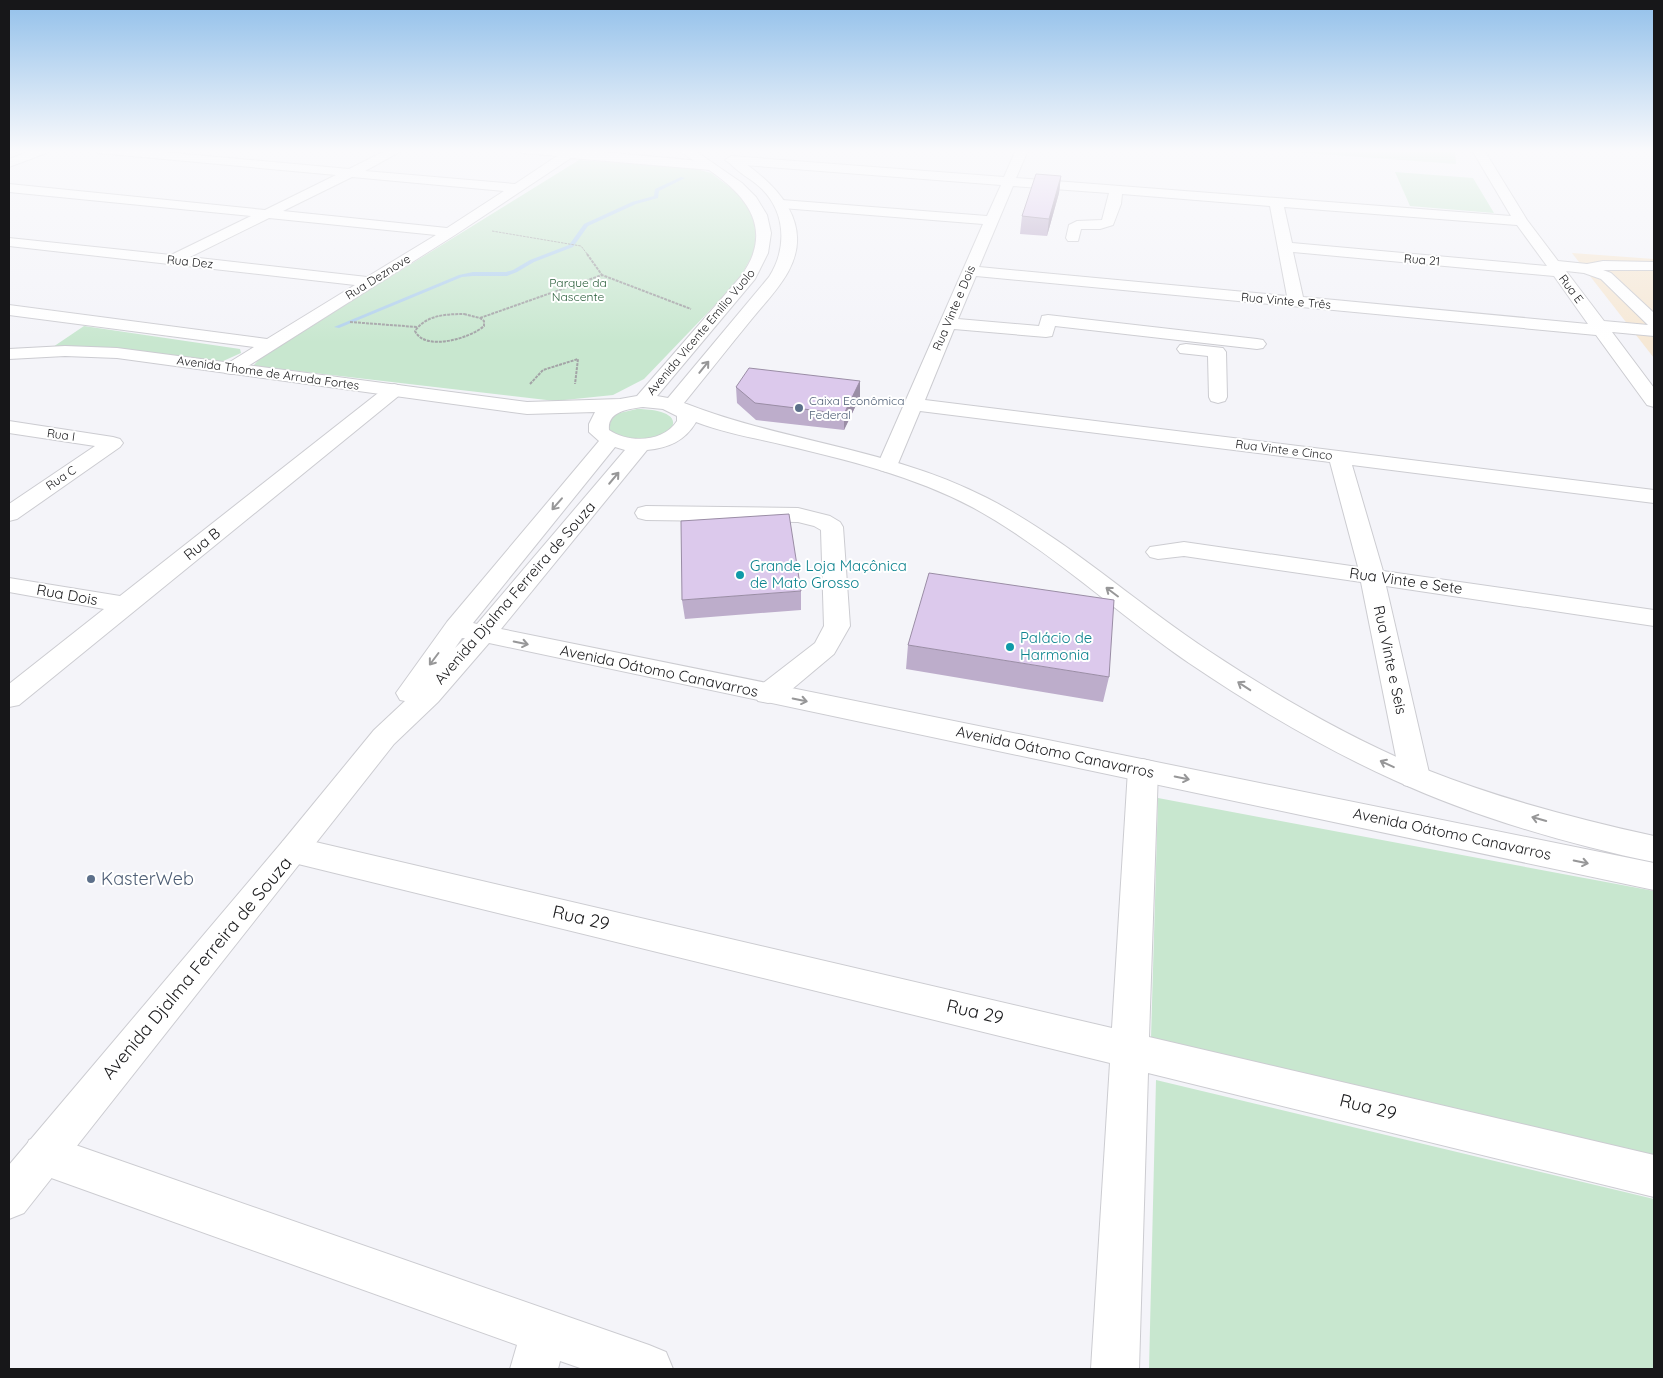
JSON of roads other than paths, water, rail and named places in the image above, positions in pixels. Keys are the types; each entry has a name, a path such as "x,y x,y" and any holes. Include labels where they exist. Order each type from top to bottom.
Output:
{"street":[{"path":"173,260 268,214"},
{"path":"272,214 450,232"},
{"name":"Rua Deznove","path":"231,369 477,214"},
{"name":"Avenida Vicente Emilio Vuolo","path":"643,401 750,276 763,248 763,232 759,214"},
{"name":"Avenida Vicente Emilio Vuolo","path":"677,407 784,267 788,255 789,224 786,214"},
{"path":"909,214 992,221"},
{"name":"Rua Vinte e Dois","path":"887,466 995,214"},
{"path":"1073,238 1074,228 1077,224 1100,225 1108,222 1111,214"},
{"path":"1278,214 1296,302"},
{"path":"1439,214 1521,221"},
{"name":"Rua E","path":"1517,214 1654,401"},
{"name":"Rua Dez","path":"9,242 371,282"},
{"path":"9,250 24,244"},
{"name":"Rua 21","path":"1284,247 1557,269 1597,270 1654,266"},
{"path":"1597,270 1654,322"},
{"name":"Rua Vinte e Três","path":"970,271 1602,330"},
{"path":"9,310 268,344"},
{"path":"1046,332 1048,320 1257,344"},
{"path":"948,323 1046,332 1217,352 1218,397"},
{"path":"1602,330 1654,331"},
{"path":"1602,330 1654,340"},
{"name":"Avenida Thome de Arruda Fortes","path":"9,354 117,353 518,407 620,405 643,401"},
{"name":"Rua B","path":"9,698 394,390"},
{"name":"Avenida Oátomo Canavarros","path":"643,401 677,407 708,420 887,466 979,502 1054,548 1183,646 1264,699 1355,749 1415,777 1514,812 1603,838 1654,849"},
{"name":"Rua Vinte e Cinco","path":"913,404 1654,496"},
{"name":"Avenida Djalma Ferreira de Souza","path":"9,1198 384,737 428,695 536,530 605,436 597,424 600,417 608,410 620,405"},
{"name":"Avenida Thome de Arruda Fortes","path":"518,407 625,444 641,444 667,438 677,434 684,427 687,421 686,415 677,407"},
{"name":"Rua I","path":"9,427 113,443"},
{"name":"Rua C","path":"9,514 113,443"},
{"name":"Avenida Djalma Ferreira de Souza","path":"469,632 641,444"},
{"name":"Rua Vinte e Seis","path":"1339,457 1372,576 1415,777"},
{"path":"646,513 798,515 822,520 832,527 837,626 825,648 768,694"},
{"name":"Rua Vinte e Sete","path":"1158,552 1184,549 1654,618"},
{"name":"Rua Dois","path":"9,585 126,605"},
{"name":"Avenida Oátomo Canavarros","path":"469,632 1143,770 1654,878"},
{"path":"1115,1369 1143,770"},
{"name":"Rua 29","path":"294,850 1654,1176"},
{"path":"44,1154 539,1351 649,1369"}],"waterway":[{"path":"337,327 461,276 507,274 515,271 532,261 571,246 586,225 609,214"}],"place":[{"name":"Caixa Econômica Federal","path":"799,408"},
{"name":"Grande Loja Maçônica de Mato Grosso","path":"740,575"},
{"name":"Palácio de Harmonia","path":"1010,647"},
{"name":"KasterWeb","path":"91,879"}],"park label":[{"name":"Parque da Nascente","path":"578,290"}]}
